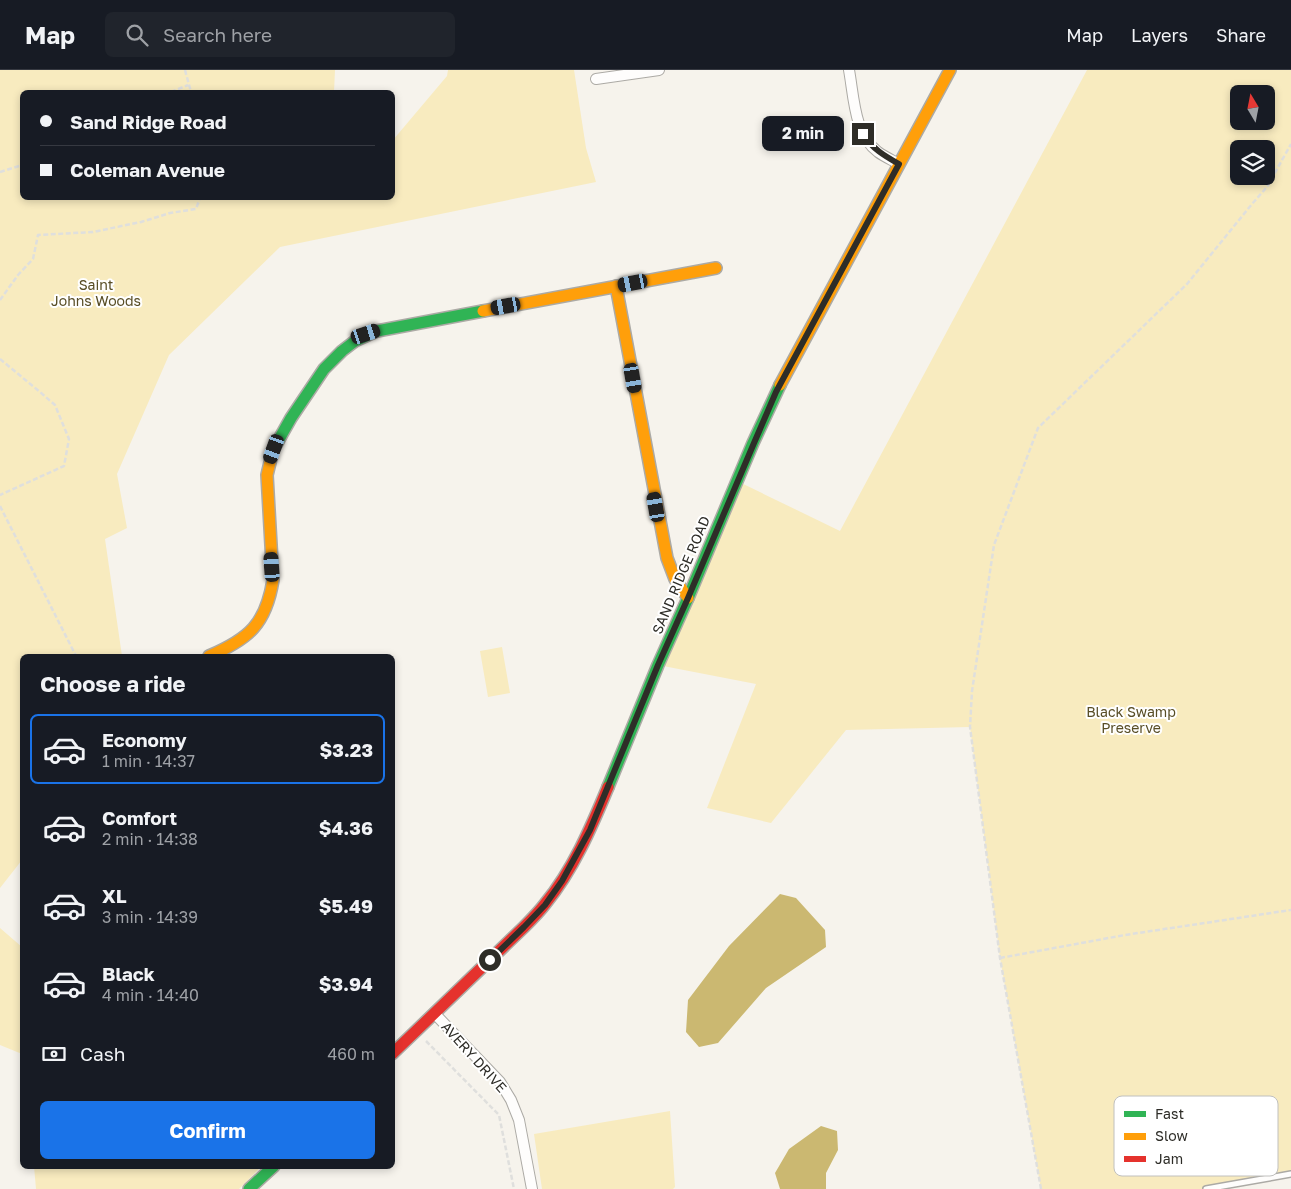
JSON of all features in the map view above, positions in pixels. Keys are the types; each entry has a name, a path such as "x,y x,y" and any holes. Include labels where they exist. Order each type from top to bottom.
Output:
{"street":[{"path":"596,79 660,70"},
{"path":"849,70 857,119 863,134 878,152 899,164"},
{"name":"SAND RIDGE ROAD","path":"395,1051 524,927 545,905 562,881 590,830 658,665 776,392 950,70"},
{"path":"213,654 253,631 265,613 272,592 273,580 267,475 270,459 284,430 324,369 339,352 356,339 377,330 716,268"},
{"path":"616,286 667,558 678,587 688,598"},
{"name":"AVERY DRIVE","path":"435,1014 500,1082 511,1100 519,1120 532,1189"},
{"path":"250,1189 271,1169"}],"lane":[{"path":"1206,1189 1291,1174"}],"path":[{"path":"185,70 190,90"},
{"path":"176,90 189,85"},
{"path":"1042,1189 1000,958 970,727 972,691 994,545 1038,428 1187,284 1267,187 1291,144"},
{"path":"0,172 20,166"},
{"path":"0,300 18,274 33,259 38,235 93,232 141,222 170,213 196,209 199,200"},
{"path":"0,359 55,405 69,439 64,466 0,495"},
{"path":"0,506 75,654"},
{"path":"1000,958 1125,935 1291,910"},
{"path":"417,1031 498,1115 514,1189"}],"green space":[{"name":"Saint Johns Woods","path":"0,70 335,70 334,90 20,90 20,200 395,200 395,138 447,76 448,70 574,70 586,148 596,182 280,247 169,355 117,474 127,528 105,539 122,654 20,654 20,863 0,888"},
{"name":"Black Swamp Preserve","path":"1087,70 1291,70 1291,1174 1206,1189 1041,1189 1000,958 970,727 846,730 771,823 707,808 756,684 658,665 737,481 840,531"},
{"path":"502,647 510,693 488,697 480,651"},
{"path":"0,928 20,945 20,1053 0,1045"},
{"path":"670,1111 675,1187 673,1189 542,1189 534,1134"},
{"path":"34,1169 259,1169 239,1189 36,1189"}],"shaded area":[{"path":"780,894 796,898 825,930 826,947 766,988 718,1043 699,1047 686,1032 688,1000 729,946"},
{"path":"821,1126 837,1131 838,1150 826,1173 826,1189 780,1189 775,1173 789,1149"}],"traffic: fast":[{"path":"273,450 291,418 324,369 355,341 377,331 483,311"},
{"path":"608,787 658,665 753,443 780,385"},
{"path":"249,1189 271,1169"}],"traffic: slow":[{"path":"780,385 950,70"},
{"path":"483,311 716,268"},
{"path":"616,286 667,558 675,579 688,598"},
{"path":"214,654 235,643 253,628 266,608 270,595 273,580 267,475 273,450"}],"traffic: jam":[{"path":"395,1051 543,907 573,863 608,787"}],"route":[{"path":"490,960 545,905 562,881 590,830 658,665 776,392 899,164 878,152 863,134"}]}
